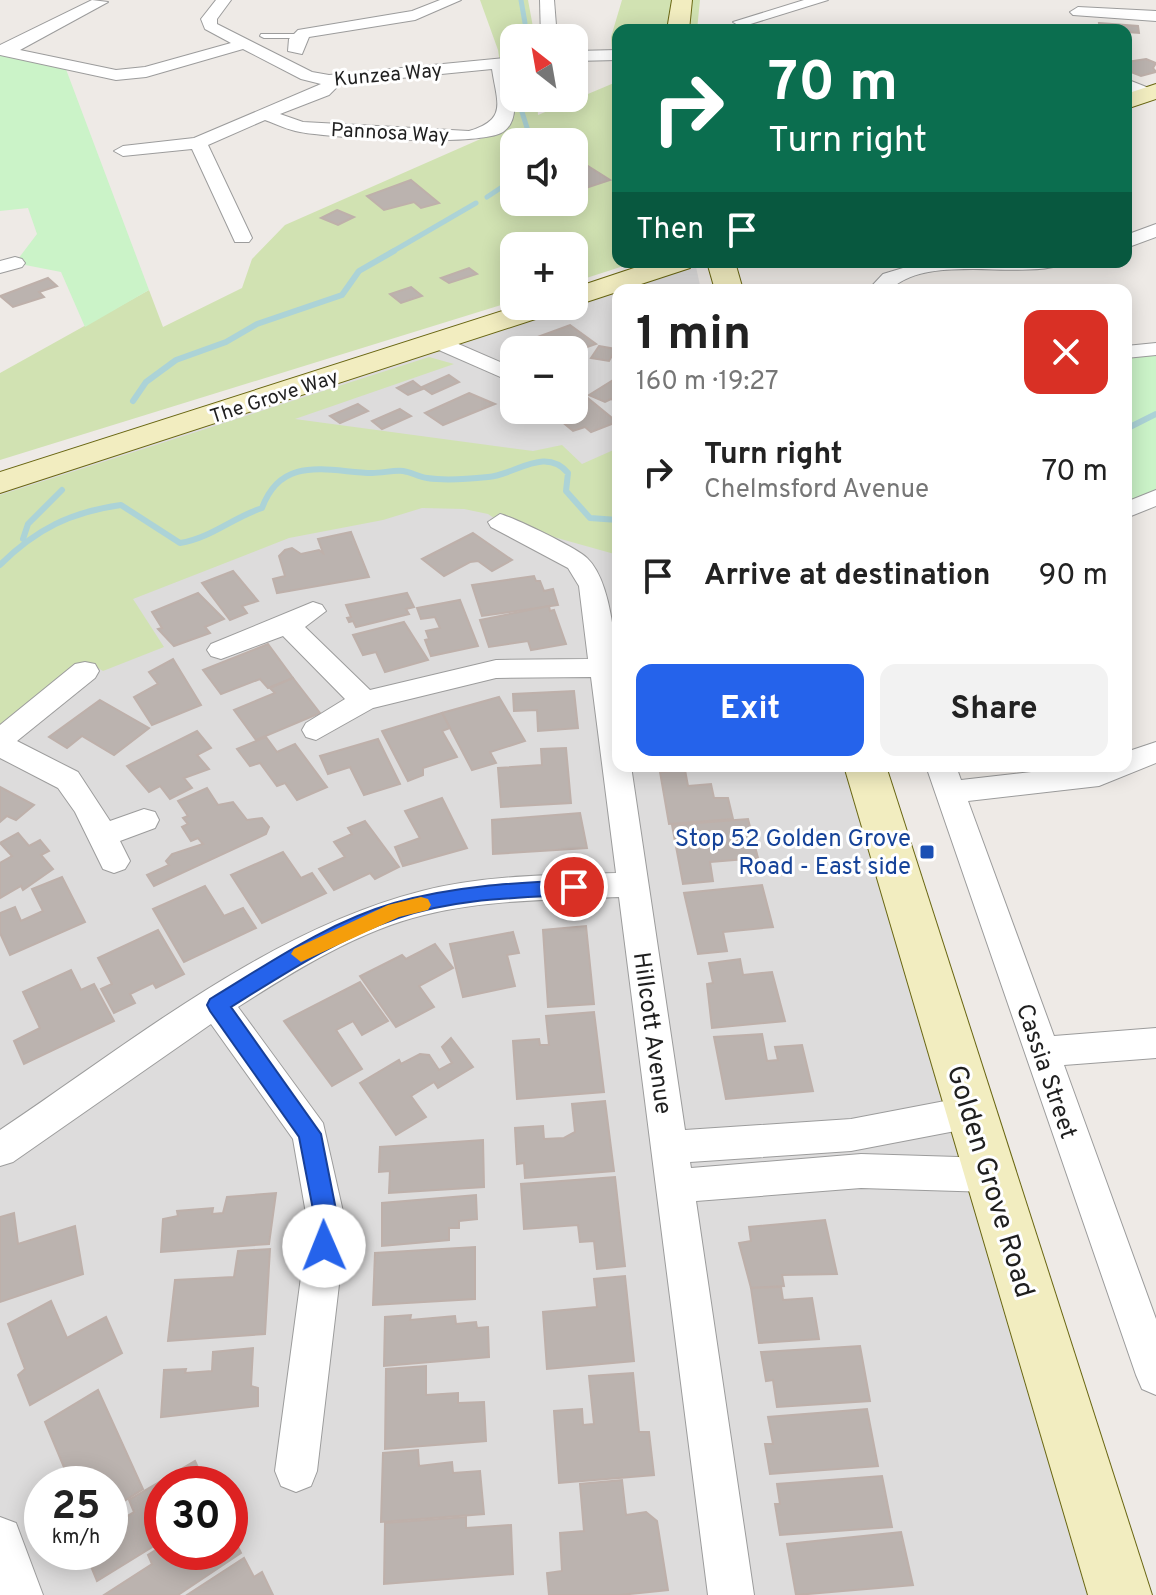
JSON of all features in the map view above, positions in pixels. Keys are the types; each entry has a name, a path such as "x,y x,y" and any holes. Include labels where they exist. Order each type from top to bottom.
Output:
{"main road":[{"path":"679,24 682,0"},
{"path":"588,277 617,268"},
{"path":"619,284 663,268"},
{"path":"588,295 612,286"},
{"path":"588,297 612,291"},
{"name":"The Grove Way","path":"0,460 500,313"},
{"name":"The Grove Way","path":"0,483 440,342 500,314"},
{"name":"Golden Grove Road","path":"867,772 1120,1595"}],"street":[{"name":"Kunzea Way","path":"224,0 209,19 210,26 307,76 335,80 500,64"},
{"path":"297,44 404,17 454,0"},
{"path":"547,0 548,24"},
{"path":"741,22 821,0"},
{"path":"2,50 100,2"},
{"path":"1077,6 1156,16"},
{"path":"2,50 116,75 146,72 245,44"},
{"path":"588,56 612,55"},
{"path":"123,151 198,143 323,91 335,80"},
{"name":"Pannosa Way","path":"265,114 301,127 470,136 497,128 505,112"},
{"path":"198,143 242,238"},
{"path":"1132,240 1156,230"},
{"path":"882,284 887,278 903,271 919,268"},
{"path":"440,342 500,370"},
{"path":"1132,351 1156,349"},
{"path":"1132,508 1156,497"},
{"name":"Hillcott Avenue","path":"500,522 568,557 585,571 592,586 612,722"},
{"path":"221,650 287,625 313,611"},
{"path":"287,625 364,701"},
{"path":"316,730 364,701 496,669 605,668"},
{"path":"85,671 0,742 68,780 88,807 108,848 144,820"},
{"path":"1132,762 1156,752"},
{"name":"Hillcott Avenue","path":"618,772 731,1595"},
{"path":"946,779 1099,775 1106,772"},
{"name":"Cassia Street","path":"946,779 1156,1375"},
{"path":"0,1150 217,1005 310,949 395,911 477,893 633,884"},
{"path":"217,1005 310,1134 327,1225 296,1471"},
{"path":"1040,1052 1156,1043"},
{"path":"668,1147 851,1135 971,1112"},
{"path":"851,1135 861,1171"},
{"path":"674,1186 861,1171 990,1175"},
{"path":"2,1550 20,1595"}],"lane":[{"path":"264,36 297,44"}],"shaded area":[{"path":"666,268 696,268 700,284 627,284"},
{"path":"612,290 612,772 867,772 1120,1595 0,1595 0,483 504,320 588,320 588,300"}],"green space":[{"path":"480,0 528,0 532,24 500,24 500,63"},
{"path":"622,0 700,0 698,24 615,24"},
{"path":"0,50 64,64 149,290 85,327 61,272 15,263 37,234 28,208 0,211"},
{"path":"612,84 612,268 617,268 588,277 588,232 500,232 500,305 0,460 0,373 149,290 163,327 242,288 252,259 285,225 500,130 500,216 588,216 588,128 505,128 510,126 508,112 538,112 538,115 545,112 588,112 588,94"},
{"path":"1156,349 1156,498 1132,508 1132,351"},
{"path":"429,357 454,364 295,419 533,451 562,445 582,464 612,451 612,553 464,509 422,508 383,520 289,538 133,599 164,647 103,671 93,665 0,740 0,495"}],"building":[{"path":"1132,26 1138,26 1139,33 1132,32"},
{"path":"1146,59 1156,63 1153,68 1156,72 1141,76 1132,72 1132,61"},
{"path":"588,166 610,180 588,187"},
{"path":"411,180 439,203 421,208 414,202 384,210 367,196"},
{"path":"337,210 354,217 338,225 321,218"},
{"path":"469,268 477,274 449,283 441,278"},
{"path":"48,278 57,286 39,292 44,297 13,307 0,296"},
{"path":"411,287 422,296 401,303 390,294"},
{"path":"570,325 585,336 540,336"},
{"path":"599,346 612,348 609,361 591,358"},
{"path":"449,375 459,382 432,394 422,387"},
{"path":"413,381 423,389 408,395 397,388"},
{"path":"612,381 612,400 605,402 589,395"},
{"path":"469,393 495,404 443,425 425,413"},
{"path":"588,398 612,418 612,424 591,432 585,427 573,431 565,424 588,424"},
{"path":"358,404 368,411 340,423 330,416"},
{"path":"400,409 411,416 382,429 372,421"},
{"path":"351,532 369,577 277,593 273,579 285,576 279,556 285,550 292,548 301,554 319,550 323,553 318,539"},
{"path":"473,533 512,560 492,571 478,561 470,562 444,576 422,559"},
{"path":"233,571 258,601 242,606 247,613 230,620 202,583"},
{"path":"534,576 544,591 553,589 558,605 482,616 472,585"},
{"path":"198,593 224,619 205,627 210,633 174,646 158,629 162,628 152,612"},
{"path":"407,593 414,607 406,609 409,614 356,627 347,618 351,617 346,605"},
{"path":"460,600 478,646 431,656 425,640 429,639 426,631 440,628 435,617 421,619 417,608"},
{"path":"549,606 550,611 554,610 566,644 531,650 528,641 489,647 480,620"},
{"path":"404,622 428,660 385,672 376,652 363,655 353,635"},
{"path":"268,644 293,678 268,688 260,679 221,694 203,670"},
{"path":"173,659 201,705 152,725 134,697 158,684 149,672"},
{"path":"293,678 320,713 256,740 234,710 275,693 270,688"},
{"path":"574,691 578,728 538,731 537,710 514,711 513,694"},
{"path":"499,697 525,741 490,752 496,763 472,770 442,713"},
{"path":"100,700 149,728 114,755 82,736 67,748 49,737"},
{"path":"442,713 450,728 442,731 457,757 423,768 423,775 408,781 382,731"},
{"path":"197,731 211,748 197,755 209,769 184,778 192,788 170,799 160,786 149,792 127,766"},
{"path":"266,737 277,752 295,744 327,787 297,800 285,783 277,786 260,763 250,766 237,749"},
{"path":"378,739 400,784 364,795 350,767 328,774 320,756"},
{"path":"566,748 571,803 501,807 498,768 542,765 541,749"},
{"path":"660,772 685,772 688,786 711,784 714,798 728,798 733,819 669,824"},
{"path":"0,787 34,805 16,820 7,816 0,822"},
{"path":"207,788 218,805 233,802 247,820 262,818 269,827 266,834 154,886 147,875 169,865 166,861 172,854 203,844 198,838 191,841 182,827 188,824 183,818 188,816 178,801"},
{"path":"442,798 467,848 403,866 395,847 420,838 405,811"},
{"path":"580,813 587,848 493,854 492,820"},
{"path":"748,819 758,858 710,862 713,881 683,884 672,825"},
{"path":"365,821 399,867 375,879 370,873 334,890 319,869 345,857 334,842 352,834 348,828"},
{"path":"18,833 29,846 40,840 49,851 41,855 53,869 23,890 21,886 0,898 0,863 12,856 0,843"},
{"path":"283,852 301,878 312,873 326,893 262,923 231,875"},
{"path":"62,877 85,922 10,955 0,933 0,913 15,907 21,921 43,911 32,889"},
{"path":"762,885 773,927 723,932 727,951 698,954 684,893"},
{"path":"205,886 224,916 243,908 256,928 184,962 153,909"},
{"path":"586,926 594,1004 548,1007 543,930"},
{"path":"158,930 184,974 156,988 153,983 130,994 135,1003 114,1013 101,989 112,984 98,958"},
{"path":"513,932 519,953 507,955 515,986 463,997 450,944"},
{"path":"435,944 453,968 419,986 434,1007 396,1027 360,976 402,955 406,959"},
{"path":"740,959 743,975 772,972 785,1021 712,1028 707,984 713,983 709,963"},
{"path":"71,970 81,990 94,984 114,1021 24,1064 14,1041 40,1028 23,992"},
{"path":"360,982 388,1021 362,1035 353,1021 336,1030 362,1069 332,1086 284,1021"},
{"path":"594,1012 604,1092 517,1099 513,1041 539,1039 540,1045 549,1045 546,1016"},
{"path":"762,1034 767,1061 778,1060 775,1047 802,1045 813,1091 726,1099 714,1037"},
{"path":"451,1038 473,1067 438,1088 434,1082 411,1096 426,1117 396,1135 360,1083 399,1060 401,1064 420,1054 429,1055 439,1070 452,1063 442,1047"},
{"path":"605,1101 614,1171 525,1178 524,1163 517,1164 515,1128 543,1126 544,1139 564,1138 575,1132 572,1104"},
{"path":"483,1140 484,1187 389,1193 390,1171 379,1172 380,1147"},
{"path":"615,1177 625,1266 597,1269 594,1241 580,1242 578,1225 524,1229 521,1184"},
{"path":"276,1193 269,1244 161,1252 163,1219 178,1216 177,1211 213,1208 212,1214 223,1213 227,1197"},
{"path":"476,1195 477,1219 459,1221 459,1228 449,1228 449,1240 382,1246 382,1203"},
{"path":"14,1213 18,1244 75,1226 83,1274 0,1302 0,1217"},
{"path":"825,1220 837,1274 782,1275 784,1286 751,1288 739,1243 751,1241 749,1227"},
{"path":"475,1247 475,1299 373,1305 375,1253"},
{"path":"270,1249 265,1334 168,1341 175,1280 234,1277 238,1251"},
{"path":"625,1276 634,1361 547,1369 543,1312 597,1307 594,1279"},
{"path":"781,1287 783,1300 812,1298 819,1339 759,1343 751,1288"},
{"path":"51,1301 67,1338 106,1317 122,1353 30,1405 18,1375 25,1369 8,1324"},
{"path":"411,1315 410,1320 455,1316 456,1324 476,1322 477,1328 488,1327 489,1357 384,1366 385,1317"},
{"path":"860,1346 870,1401 777,1407 773,1380 766,1381 761,1352"},
{"path":"253,1348 251,1386 258,1388 258,1406 161,1417 164,1370 186,1369 185,1373 212,1371 213,1352"},
{"path":"426,1366 426,1395 458,1393 458,1403 484,1402 486,1441 385,1449 386,1369"},
{"path":"633,1373 639,1432 649,1432 654,1475 559,1483 554,1411 582,1409 583,1425 594,1424 589,1376"},
{"path":"98,1390 143,1489 128,1499 128,1466 63,1466 45,1422"},
{"path":"867,1409 878,1466 770,1474 765,1444 773,1444 768,1417"},
{"path":"418,1450 419,1466 452,1462 453,1473 480,1471 484,1514 381,1522 383,1453"},
{"path":"882,1476 892,1527 780,1535 775,1504 780,1504 777,1484"},
{"path":"622,1480 626,1515 646,1512 657,1521 668,1590 620,1595 549,1595 547,1573 562,1571 560,1533 584,1531 580,1484"},
{"path":"144,1491 144,1552 128,1562 128,1516 134,1512 129,1500"},
{"path":"466,1517 466,1528 511,1525 513,1574 384,1584 385,1523"},
{"path":"901,1532 913,1585 796,1595 787,1544"},
{"path":"248,1566 254,1577 262,1572 273,1595 187,1595 226,1570 248,1570"},
{"path":"144,1569 216,1570 178,1595 104,1595"},
{"path":"92,1570 115,1570 97,1581"}],"waterway":[{"path":"521,0 525,23"},
{"path":"522,112 527,128"},
{"path":"487,197 500,188"},
{"path":"390,253 476,203"},
{"path":"133,401 146,382 176,360 226,342 257,324 342,295 359,271 394,251"},
{"path":"1132,426 1156,414"},
{"path":"0,565 27,541 55,524 86,512 121,505 180,543 191,540 262,508 271,491 282,480 308,470 403,471 427,478 458,479 488,477 530,464 550,462 568,473 566,491 590,518 612,520"},
{"path":"23,539 28,524 62,490"}],"slow traffic":[{"path":"301,954 368,922 421,905"}],"place":[{"name":"Stop 52 Golden Grove Road - East side","path":"927,852"}],"route":[{"path":"324,1246 327,1225 310,1134 217,1005 310,949 395,911 477,893 574,887"}]}
